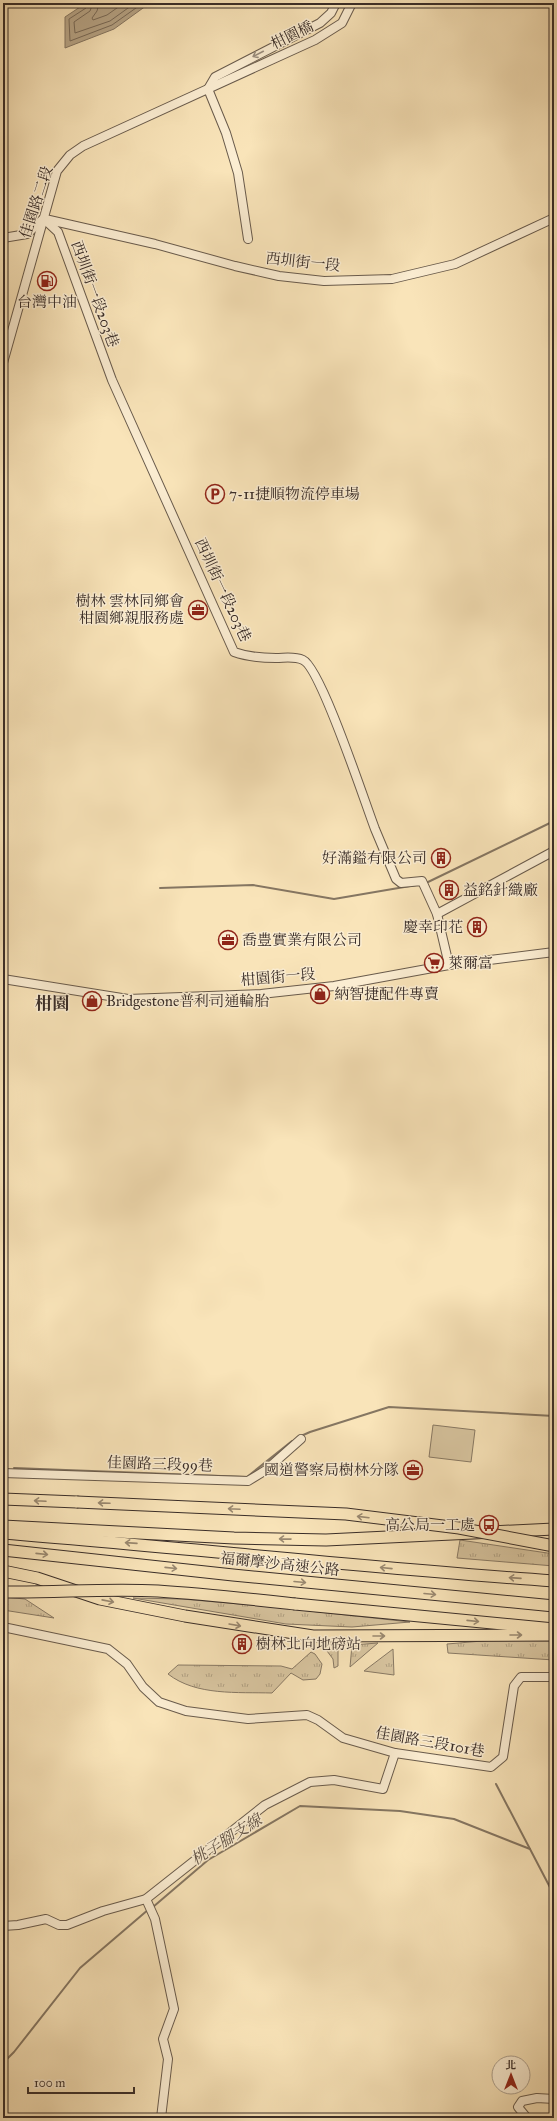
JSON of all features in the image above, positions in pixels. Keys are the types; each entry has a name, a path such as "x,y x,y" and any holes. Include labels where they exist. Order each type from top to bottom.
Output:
{"highway":[{"path":"3,1499 346,1514 459,1528 554,1546"},
{"path":"3,1526 234,1538 326,1540 554,1529"},
{"name":"福爾摩沙高速公路","path":"3,1533 152,1545 427,1572 554,1581"},
{"name":"福爾摩沙高速公路","path":"3,1550 233,1575 554,1606"},
{"path":"3,1571 37,1578 100,1599 185,1616 313,1636 554,1635"},
{"path":"3,1592 49,1593 92,1590 158,1591 554,1629"}],"street":[{"path":"248,239 238,173 226,133 208,89 215,76 320,24 331,13 336,3"},
{"name":"柑園橋","path":"231,78 315,40 342,23 352,3"},
{"name":"佳園路二段","path":"3,363 57,171 70,155 83,146 231,78"},
{"name":"西圳街一段","path":"44,219 155,244 250,270 279,276 324,281 392,279 455,264 554,218"},
{"path":"3,238 27,234 44,219"},
{"name":"西圳街一段203巷","path":"44,219 58,232 112,380 234,652 258,657 294,657 304,660 309,664 352,762 375,828 396,879 401,883 422,881 437,914 450,965"},
{"path":"437,914 554,852"},
{"name":"柑園街一段","path":"3,979 128,998 261,994 334,986 450,965 554,952"},
{"name":"佳園路三段99巷","path":"3,1473 13,1472 248,1480 266,1470 301,1439"},
{"name":"佳園路三段101巷","path":"3,1627 108,1649 127,1664 143,1687 159,1702 179,1709 248,1719 307,1715 318,1720 343,1738 395,1753 491,1767 503,1757 514,1686 521,1677 554,1677"},
{"path":"3,1926 18,1925 46,1918 60,1925 67,1925 104,1911 146,1899 265,1805 310,1782 334,1780 383,1789 395,1753"},
{"path":"146,1899 154,1919 174,2009 164,2032 163,2039 168,2059 161,2118"},
{"path":"527,2118 518,2107 522,2101 537,2098 554,2099"}],"green space":[{"path":"433,1425 475,1430 471,1462 429,1457"},
{"path":"460,1540 554,1554 554,1566 457,1558"},
{"path":"3,1597 25,1599 54,1618 3,1610"},
{"path":"133,1598 182,1599 410,1622 352,1627 286,1624"},
{"path":"494,1640 554,1641 554,1660 448,1653 447,1644"},
{"path":"321,1643 336,1645 338,1647 338,1666 334,1668 333,1659"},
{"path":"378,1643 350,1667 352,1645"},
{"path":"393,1649 394,1675 364,1671"},
{"path":"311,1652 315,1654 322,1664 320,1674 316,1679 303,1680 291,1673 272,1693 232,1692 204,1689 179,1681 168,1674 178,1665 281,1666 292,1669"}],"water":[{"path":"86,3 150,3 114,29 65,48 65,17"}],"waterway":[{"path":"426,883 554,821"},
{"path":"160,888 253,885 334,899 422,884"},
{"path":"301,1436 389,1407 554,1416"},
{"path":"14,1468 247,1477 292,1441"},
{"path":"496,1784 554,1895"},
{"name":"桃子腳支線","path":"153,1907 208,1860 300,1806 400,1811 454,1819 530,1849"},
{"name":"桃子腳支線","path":"3,2063 14,2052 80,1968 149,1909"}],"place":[{"name":"台灣中油","path":"47,281"},
{"name":"7-11捷順物流停車場","path":"215,494"},
{"name":"樹林 雲林同鄉會 柑園鄉親服務處","path":"198,610"},
{"name":"好滿鎰有限公司","path":"441,858"},
{"name":"益銘針織廠","path":"449,890"},
{"name":"慶幸印花","path":"477,927"},
{"name":"喬豊實業有限公司","path":"228,940"},
{"name":"萊爾富","path":"434,963"},
{"name":"納智捷配件專賣","path":"320,994"},
{"name":"Bridgestone普利司通輪胎","path":"92,1001"},
{"name":"國道警察局樹林分隊","path":"413,1470"},
{"name":"高公局一工處","path":"489,1525"},
{"name":"樹林北向地磅站","path":"242,1644"}],"district":[{"name":"柑園","path":"52,1003"}]}
